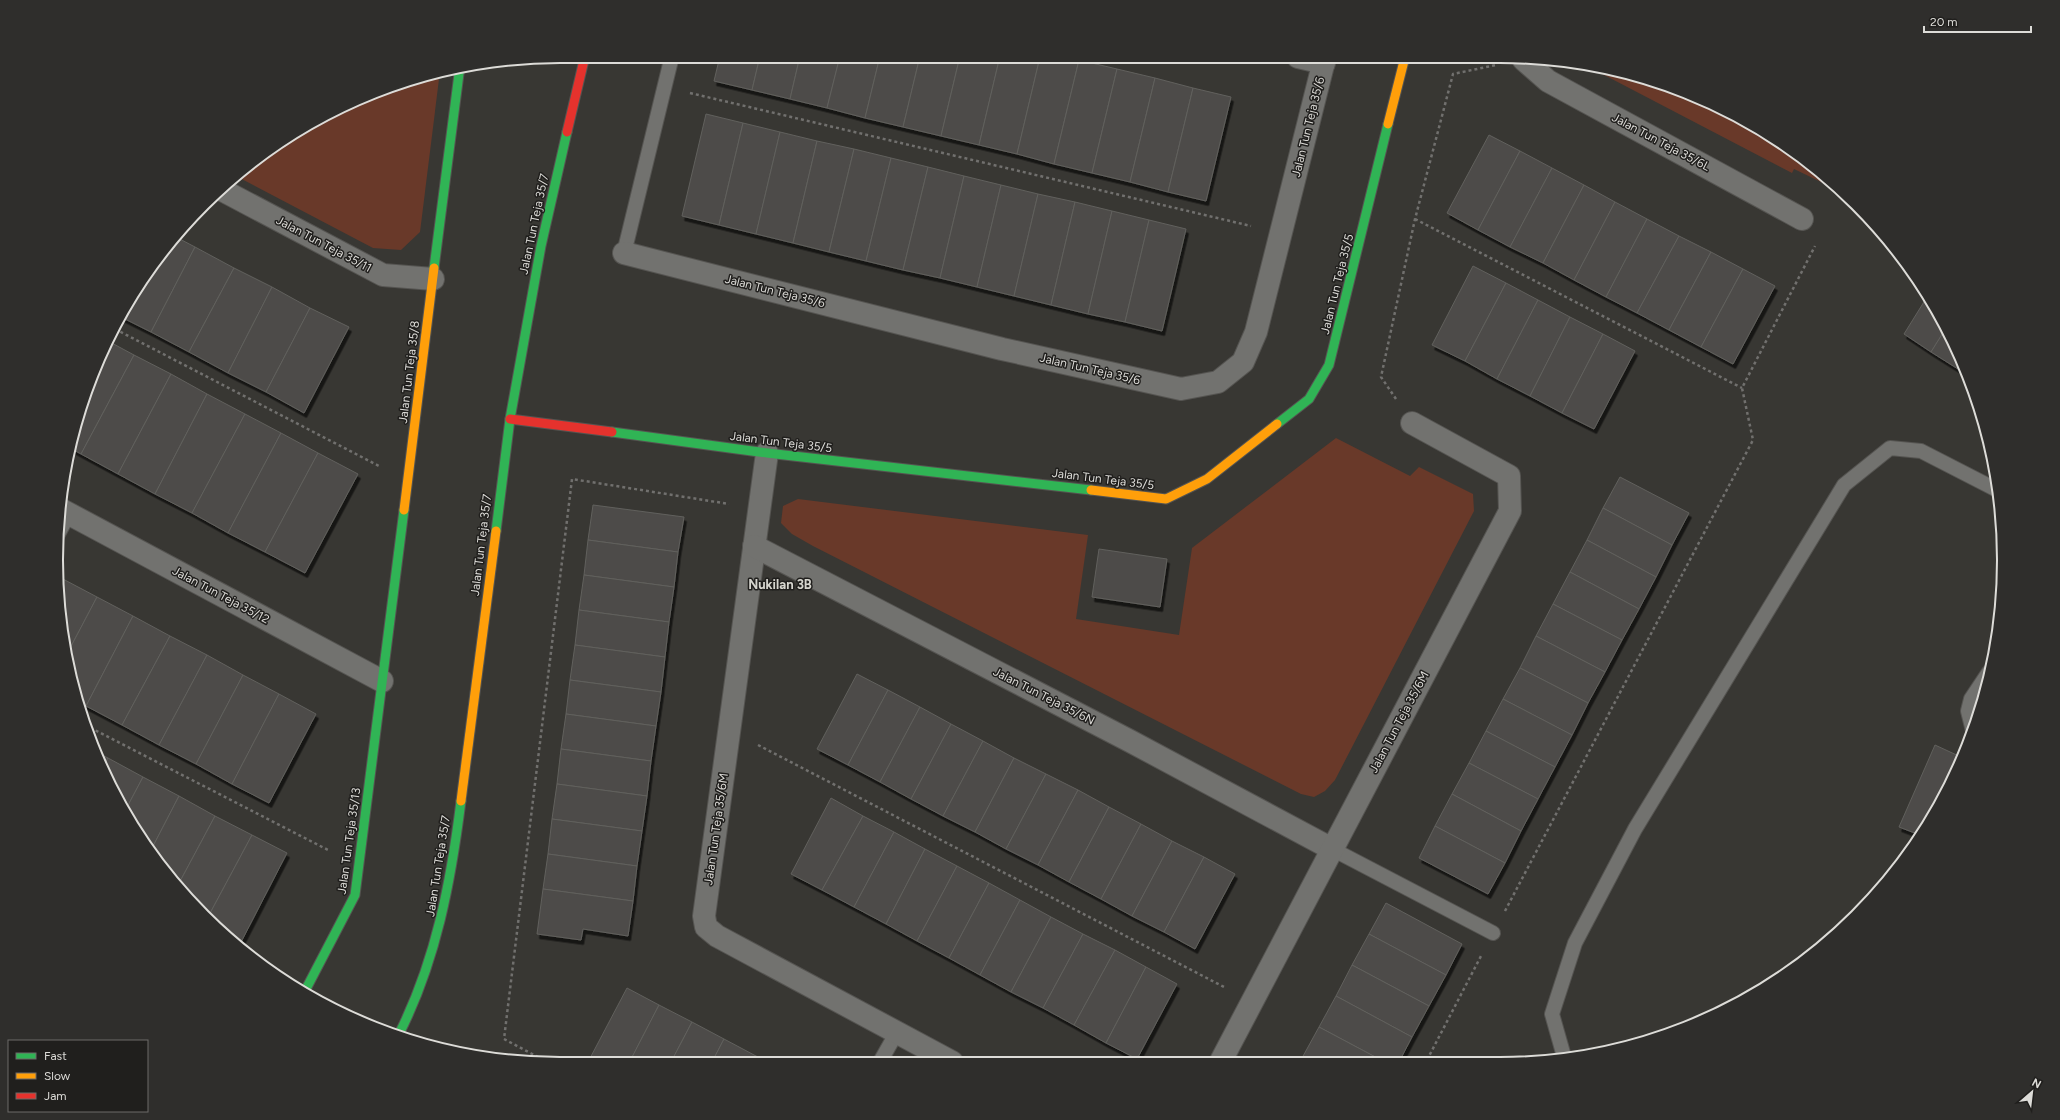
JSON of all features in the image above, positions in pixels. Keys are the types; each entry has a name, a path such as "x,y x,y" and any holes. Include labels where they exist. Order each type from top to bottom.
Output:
{"street":[{"name":"Jalan Tun Teja 35/7","path":"401,1031 411,1012 440,927 454,855 510,419 541,246 583,63"},
{"name":"Jalan Tun Teja 35/6","path":"624,253 1002,349 1181,390 1218,382 1243,362 1256,332 1324,63"},
{"name":"Jalan Tun Teja 35/5","path":"510,419 767,453 1166,499 1207,479 1309,399 1329,365 1404,63"},
{"name":"Jalan Tun Teja 35/6L","path":"1529,64 1548,81 1802,219"},
{"name":"Jalan Tun Teja 35/8","path":"382,681 459,74"},
{"name":"Jalan Tun Teja 35/11","path":"226,192 383,275 433,279"},
{"name":"Jalan Tun Teja 35/6M","path":"1223,1057 1510,511 1509,476 1412,423"},
{"name":"Jalan Tun Teja 35/6M","path":"767,453 704,916 706,927 717,936 943,1057"},
{"name":"Jalan Tun Teja 35/12","path":"65,512 382,681"},
{"name":"Jalan Tun Teja 35/6N","path":"754,546 1130,741 1332,849"},
{"name":"Jalan Tun Teja 35/13","path":"307,987 355,895 382,681"}],"lane":[{"path":"624,253 670,63"},
{"path":"1563,1053 1552,1014 1575,943 1635,829 1844,485 1890,448 1921,451 1992,487"},
{"path":"1971,721 1968,711 1971,698 1981,683"},
{"path":"1332,849 1493,933"},
{"path":"883,1057 897,1032"}],"path":[{"path":"1412,423 1381,377 1415,219 1453,74 1504,63"},
{"path":"664,86 1281,233"},
{"path":"1415,219 1742,388"},
{"path":"1429,1057 1753,440 1742,388 1815,248 1802,219"},
{"path":"119,330 408,480"},
{"path":"536,1056 504,1039 572,479 760,508"},
{"path":"93,729 359,866"},
{"path":"729,730 1252,1001"}],"shaded area":[{"path":"1603,74 1660,89 1720,114 1776,147 1826,184 1794,169 1792,173"},
{"path":"439,78 420,232 401,250 373,248 241,179 284,147 340,114 400,89"},
{"path":"1336,438 1410,476 1419,467 1473,494 1474,511 1335,780 1325,791 1314,797 1301,794 813,546 792,534 781,523 783,506 798,499 1088,535 1076,619 1179,635 1192,548"}],"building":[{"path":"718,63 758,63 752,90 714,81"},
{"path":"758,63 798,63 790,99 752,90"},
{"path":"798,63 838,63 827,108 790,99"},
{"path":"838,63 878,63 865,118 827,108"},
{"path":"878,63 918,63 903,127 865,118"},
{"path":"918,63 958,63 941,136 903,127"},
{"path":"958,63 998,63 979,145 941,136"},
{"path":"998,63 1039,63 1017,154 979,145"},
{"path":"1039,63 1078,63 1054,164 1017,154"},
{"path":"1078,63 1092,63 1117,69 1092,173 1054,164"},
{"path":"1117,69 1155,78 1130,182 1092,173"},
{"path":"1155,78 1193,88 1168,192 1130,182"},
{"path":"1193,88 1231,97 1206,201 1168,192"},
{"path":"706,114 743,123 719,225 682,216"},
{"path":"743,123 780,132 756,234 719,225"},
{"path":"780,132 817,141 793,243 756,234"},
{"path":"1489,135 1520,151 1478,230 1447,213"},
{"path":"817,141 854,149 829,252 793,243"},
{"path":"854,149 891,158 866,261 829,252"},
{"path":"1520,151 1552,168 1510,247 1478,230"},
{"path":"891,158 928,167 903,270 866,261"},
{"path":"928,167 964,176 940,278 903,270"},
{"path":"1552,168 1584,185 1543,263 1510,247"},
{"path":"964,176 1001,185 977,287 940,278"},
{"path":"1001,185 1038,194 1014,296 977,287"},
{"path":"1584,185 1615,202 1574,280 1543,263"},
{"path":"1038,194 1075,202 1051,305 1014,296"},
{"path":"1075,202 1112,211 1088,314 1051,305"},
{"path":"1615,202 1647,219 1606,297 1574,280"},
{"path":"1112,211 1149,220 1125,322 1088,314"},
{"path":"1647,219 1679,236 1637,313 1606,297"},
{"path":"1149,220 1186,229 1162,331 1125,322"},
{"path":"1679,236 1711,252 1669,330 1637,313"},
{"path":"180,239 195,247 151,332 125,319 147,284"},
{"path":"195,247 234,268 189,352 151,332"},
{"path":"1711,252 1743,269 1701,347 1669,330"},
{"path":"1473,266 1506,283 1465,361 1432,345"},
{"path":"234,268 272,287 228,373 189,352"},
{"path":"1743,269 1775,286 1733,364 1701,347"},
{"path":"1506,283 1538,300 1497,379 1465,361"},
{"path":"272,287 310,308 266,392 228,373"},
{"path":"1538,300 1570,317 1530,396 1497,379"},
{"path":"1924,302 1942,334 1931,352 1904,334"},
{"path":"310,308 349,327 304,413 266,392"},
{"path":"1570,317 1603,334 1562,413 1530,396"},
{"path":"1603,334 1635,351 1594,429 1562,413"},
{"path":"1942,334 1958,368 1958,369 1931,352"},
{"path":"113,343 134,355 81,454 76,451 80,431 89,400"},
{"path":"134,355 171,374 118,474 81,454"},
{"path":"171,374 207,394 155,494 118,474"},
{"path":"207,394 245,414 192,513 155,494"},
{"path":"245,414 281,433 228,533 192,513"},
{"path":"281,433 318,453 265,552 228,533"},
{"path":"318,453 358,474 305,573 265,552"},
{"path":"1620,477 1689,513 1672,545 1603,508"},
{"path":"593,505 684,517 678,552 588,540"},
{"path":"1603,508 1672,545 1656,577 1587,540"},
{"path":"588,540 678,552 674,587 584,575"},
{"path":"1587,540 1656,577 1639,609 1570,572"},
{"path":"1099,549 1167,559 1160,607 1092,597"},
{"path":"1570,572 1639,609 1622,640 1553,604"},
{"path":"584,575 674,587 669,622 579,610"},
{"path":"64,579 97,597 71,646 67,625"},
{"path":"97,597 133,616 86,706 80,689 71,646"},
{"path":"1553,604 1622,640 1605,672 1536,636"},
{"path":"579,610 669,622 665,657 575,645"},
{"path":"133,616 170,636 122,725 86,706"},
{"path":"170,636 207,655 159,745 122,725"},
{"path":"1536,636 1605,672 1588,703 1520,668"},
{"path":"575,645 665,657 661,692 570,680"},
{"path":"207,655 243,675 196,764 159,745"},
{"path":"1520,668 1588,703 1572,735 1503,699"},
{"path":"857,674 888,690 848,765 817,749"},
{"path":"243,675 279,694 232,784 196,764"},
{"path":"570,680 661,692 656,726 566,714"},
{"path":"888,690 920,707 880,782 848,765"},
{"path":"279,694 316,714 269,803 232,784"},
{"path":"1503,699 1572,735 1555,767 1486,731"},
{"path":"920,707 951,724 911,799 880,782"},
{"path":"566,714 656,726 651,761 561,749"},
{"path":"951,724 983,741 943,816 911,799"},
{"path":"1486,731 1555,767 1538,799 1469,763"},
{"path":"983,741 1014,758 975,832 943,816"},
{"path":"1935,745 1957,755 1946,780 1915,833 1899,827"},
{"path":"561,749 651,761 647,796 557,784"},
{"path":"103,756 108,758 106,761"},
{"path":"108,758 143,777 128,805 114,780 106,761"},
{"path":"1014,758 1046,774 1006,849 975,832"},
{"path":"1469,763 1538,799 1521,831 1452,794"},
{"path":"1046,774 1078,790 1038,865 1006,849"},
{"path":"143,777 179,796 154,845 128,805"},
{"path":"557,784 647,796 642,831 552,819"},
{"path":"1078,790 1109,807 1069,882 1038,865"},
{"path":"1452,794 1521,831 1505,863 1435,826"},
{"path":"179,796 215,816 180,881 154,845"},
{"path":"831,798 863,816 822,890 791,874"},
{"path":"1109,807 1141,824 1101,899 1069,882"},
{"path":"215,816 252,835 210,912 180,881"},
{"path":"863,816 894,832 854,907 822,890"},
{"path":"552,819 642,831 637,866 548,854"},
{"path":"1141,824 1172,841 1132,916 1101,899"},
{"path":"1435,826 1505,863 1488,894 1419,858"},
{"path":"894,832 925,849 886,924 854,907"},
{"path":"252,835 287,853 241,941 210,912"},
{"path":"1172,841 1204,857 1164,932 1132,916"},
{"path":"925,849 957,866 917,941 886,924"},
{"path":"548,854 637,866 633,901 543,889"},
{"path":"1204,857 1235,874 1195,949 1164,932"},
{"path":"957,866 989,883 949,958 917,941"},
{"path":"989,883 1020,900 980,975 949,958"},
{"path":"543,889 633,901 628,936 583,929 581,940 537,934"},
{"path":"1020,900 1051,917 1011,992 980,975"},
{"path":"1386,903 1462,944 1446,975 1369,934"},
{"path":"1051,917 1083,934 1043,1008 1011,992"},
{"path":"1083,934 1115,950 1074,1025 1043,1008"},
{"path":"1369,934 1446,975 1429,1006 1352,965"},
{"path":"1115,950 1146,967 1106,1043 1074,1025"},
{"path":"1352,965 1429,1006 1412,1037 1336,996"},
{"path":"1146,967 1177,984 1138,1057 1133,1057 1106,1043"},
{"path":"627,988 659,1005 632,1057 591,1057"},
{"path":"1336,996 1412,1037 1402,1057 1375,1057 1319,1027"},
{"path":"659,1005 692,1022 674,1057 632,1057"},
{"path":"692,1022 724,1039 715,1057 674,1057"},
{"path":"1319,1027 1375,1057 1303,1057"},
{"path":"724,1039 756,1056 756,1057 715,1057"}],"traffic: fast":[{"path":"434,268 459,74"},
{"path":"1277,424 1309,399 1329,365 1388,124"},
{"path":"496,531 510,419 541,246 567,132"},
{"path":"612,432 767,453 1091,490"},
{"path":"307,987 355,895 404,510"},
{"path":"400,1031 423,978 440,920 447,891 461,801"}],"traffic: slow":[{"path":"1388,124 1403,63"},
{"path":"404,510 434,268"},
{"path":"1091,490 1166,499 1207,479 1277,424"},
{"path":"461,801 496,531"}],"traffic: jam":[{"path":"567,132 583,63"},
{"path":"510,419 612,432"}],"district":[{"name":"Nukilan 3B","path":"780,584"}]}
